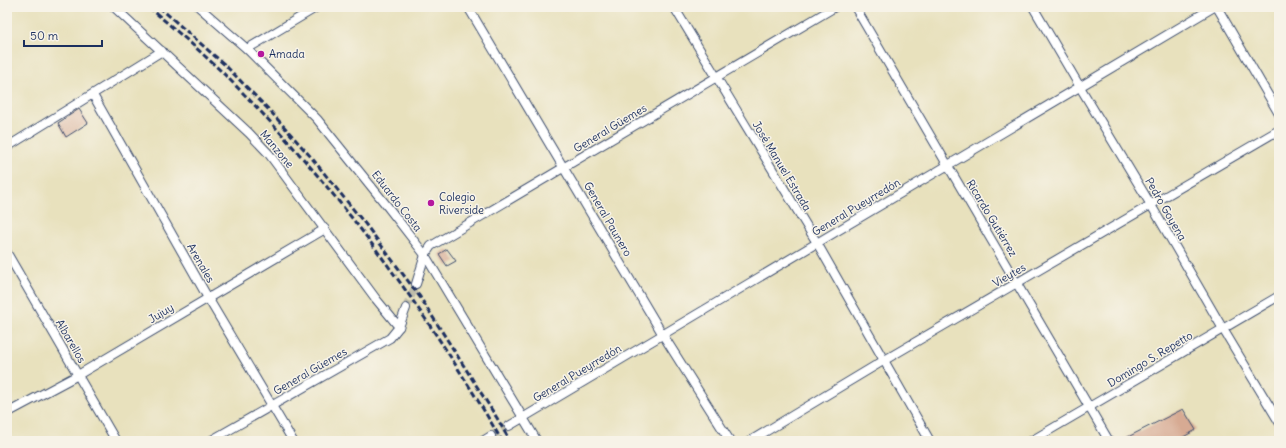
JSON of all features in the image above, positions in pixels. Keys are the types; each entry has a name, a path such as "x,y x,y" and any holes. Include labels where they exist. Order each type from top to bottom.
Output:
{"street":[{"name":"Manzone","path":"114,7 269,154 376,299 399,327"},
{"name":"Eduardo Costa","path":"199,7 247,48 317,119 425,255 537,441"},
{"path":"247,48 317,7"},
{"name":"General Paunero","path":"468,7 663,335 730,441"},
{"name":"José Manuel Estrada","path":"674,7 817,244 930,441"},
{"name":"General Güemes","path":"416,284 425,255 431,246 835,7"},
{"name":"Ricardo Gutiérrez","path":"854,7 1018,283 1109,441"},
{"name":"Pedro Goyena","path":"1034,7 1279,422"},
{"path":"1215,7 1279,114"},
{"name":"General Pueyrredón","path":"508,426 524,418 1215,7"},
{"path":"7,148 162,52"},
{"name":"Arenales","path":"93,95 208,298 293,441"},
{"name":"Vieytes","path":"750,441 883,361 1279,130"},
{"name":"Jujuy","path":"7,413 78,375 325,229"},
{"name":"Albarellos","path":"7,253 116,441"},
{"name":"Domingo S. Repetto","path":"1031,441 1090,408 1279,296"},
{"name":"General Güemes","path":"210,441 390,338 399,327 406,308"},
{"path":"483,441 491,436"}],"building":[{"path":"79,109 88,123 66,137 58,123"},
{"path":"447,249 456,261 447,266 439,254"},
{"path":"1183,409 1196,430 1176,441 1120,441"}],"tunnel":[{"path":"406,308 416,284"},
{"path":"491,436 509,426"}],"railway":[{"path":"149,7 221,71 262,113 301,156 338,201 374,247 441,342 502,441"},
{"path":"159,7 225,65 271,112 311,157 366,225 420,297 510,441"}],"place":[{"name":"Amada","path":"261,54"},
{"name":"Colegio Riverside","path":"431,203"}]}
